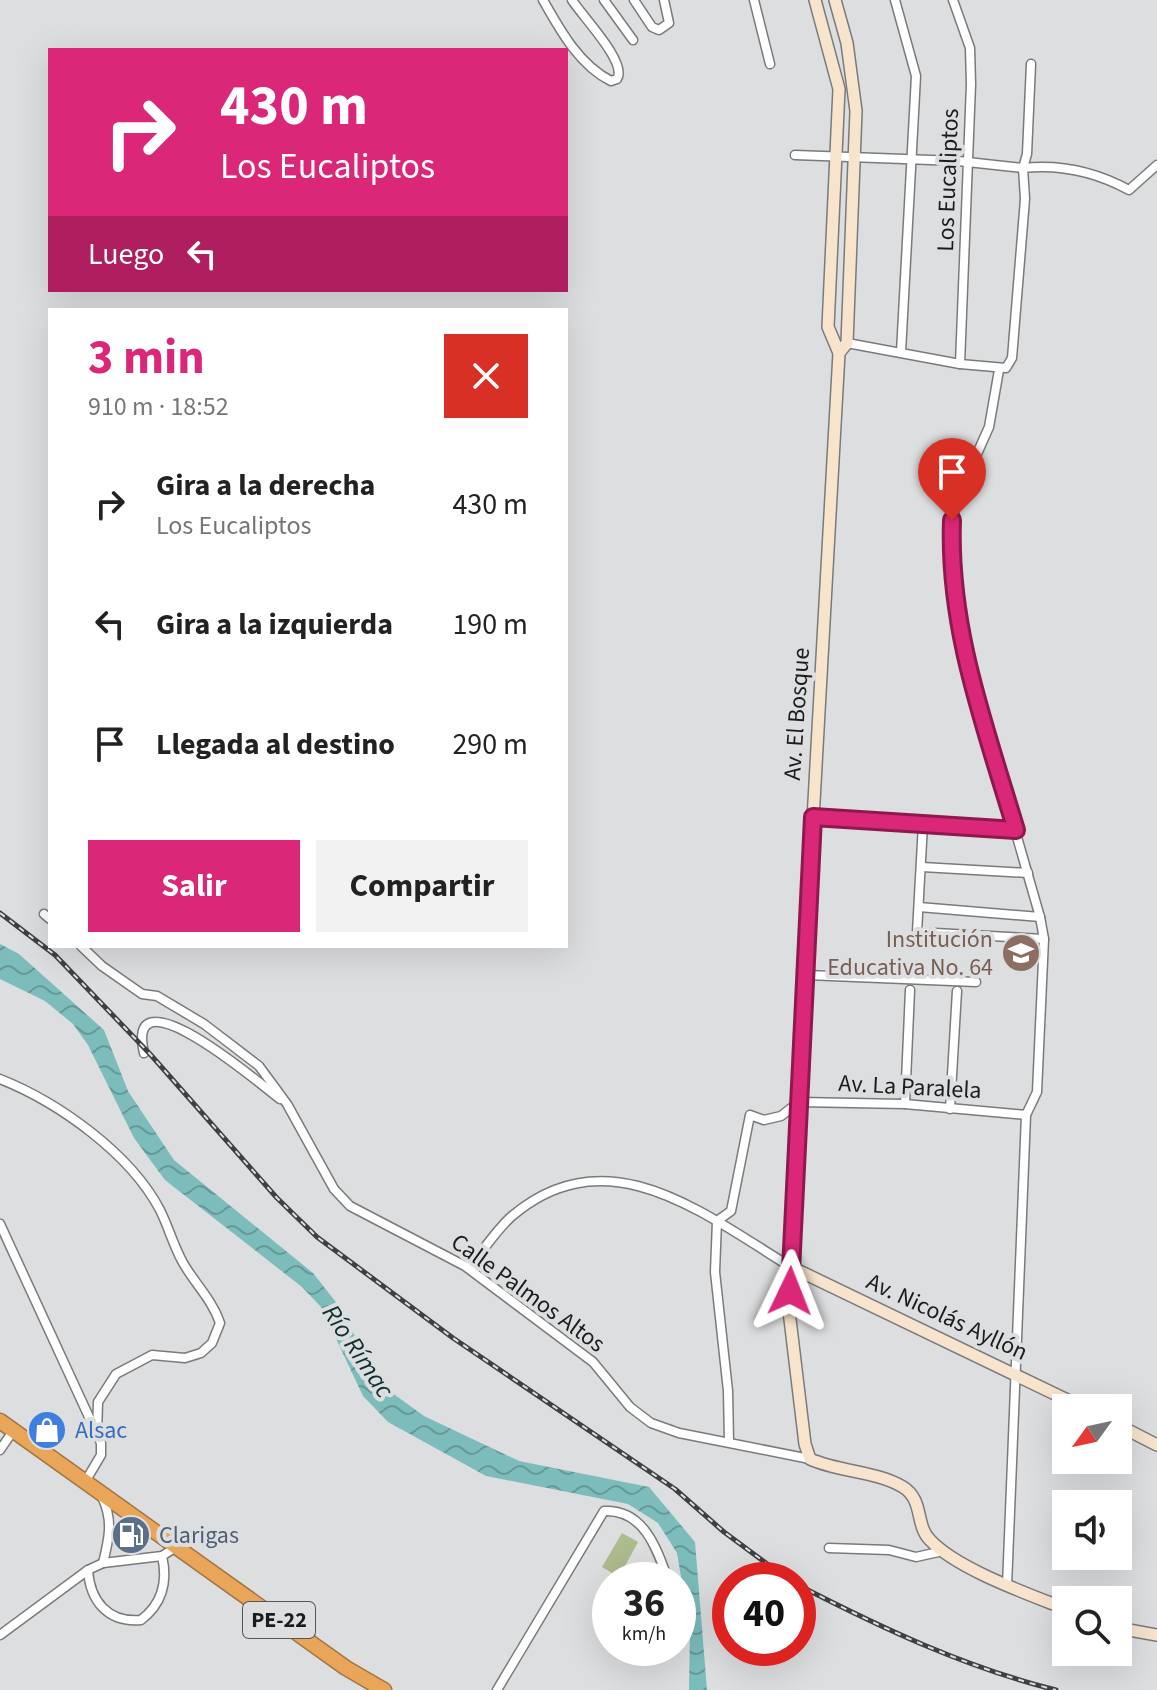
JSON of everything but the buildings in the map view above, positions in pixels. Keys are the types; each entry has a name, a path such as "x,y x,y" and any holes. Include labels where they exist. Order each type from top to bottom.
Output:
{"highway":[{"name":"PE-22","path":"0,1421 346,1668 384,1690"}],"street":[{"path":"543,0 563,34 583,58 600,75 611,81 617,79 621,74 607,44 572,0"},
{"path":"604,0 633,40"},
{"path":"634,0 652,27 659,30 669,23 664,0"},
{"path":"754,0 770,64"},
{"name":"Av. El Bosque","path":"815,0 839,89 828,327 843,348"},
{"name":"Av. El Bosque","path":"810,1459 805,1444 789,1311 813,817 856,157 854,80 835,0"},
{"path":"895,0 916,76 916,125 901,352"},
{"name":"Los Eucaliptos","path":"953,0 970,48 970,162 960,364"},
{"path":"843,348 901,352 999,370 1006,368 1012,358 1025,199 1023,168 1028,139 1031,64"},
{"path":"795,155 970,162 1023,168 1053,165 1109,179 1129,190 1157,165"},
{"path":"999,370 989,427 955,503 950,572 965,656 1044,939 1037,1092 1026,1115 1007,1586"},
{"path":"813,817 1016,830"},
{"path":"923,824 917,932 1044,939"},
{"path":"922,867 1028,873"},
{"path":"919,907 1040,917"},
{"name":"Calle Palmos Altos","path":"83,948 102,966 142,994 164,1000 239,1048 259,1066 287,1104 334,1189 350,1206 469,1268 593,1362 630,1407 651,1423 679,1433 810,1459"},
{"path":"807,975 976,982"},
{"path":"905,1104 910,990"},
{"path":"950,1109 957,991"},
{"path":"144,1053 142,1041 148,1027 158,1021 169,1023 202,1039 287,1104"},
{"path":"0,1079 58,1108 130,1171 159,1209 180,1257 215,1308 220,1323 212,1343 201,1353 185,1358 152,1355 116,1374 98,1402 97,1435 101,1455 85,1482"},
{"name":"Av. La Paralela","path":"717,1221 731,1211 750,1115 764,1120 797,1105 905,1104 1026,1115"},
{"path":"469,1268 506,1222 532,1201 554,1190 594,1180 643,1185 717,1221 791,1267"},
{"path":"717,1221 715,1272 728,1391 729,1442"},
{"path":"1,1230 97,1435"},
{"name":"Av. Nicolás Ayllón","path":"791,1267 1057,1394"},
{"path":"0,1450 13,1431"},
{"path":"1132,1432 1157,1445"},
{"path":"810,1459 906,1489 918,1505 928,1539 943,1551 1007,1586 1052,1604"},
{"path":"102,1494 110,1514 110,1538 103,1563"},
{"path":"497,1690 604,1511 614,1511 647,1531 660,1562"},
{"path":"0,1635 88,1570 103,1563 162,1556 176,1547"},
{"path":"829,1548 889,1550 916,1557 943,1551"},
{"path":"88,1570 93,1594 106,1612 121,1620 141,1620 155,1607 163,1589 166,1573 162,1556"},
{"path":"1132,1631 1157,1635"}],"green space":[{"path":"622,1533 638,1542 627,1562 605,1562"}],"water":[{"name":"Río Rímac","path":"0,944 19,954 104,1030 128,1091 174,1160 313,1273 335,1301 369,1361 391,1392 424,1416 519,1461 649,1487 695,1542 707,1690 689,1690 689,1666 696,1666 696,1562 679,1562 677,1553 658,1523 628,1504 486,1476 388,1422 363,1396 321,1307 302,1287 165,1180 134,1138 88,1045 73,1024 45,1001 0,979"}],"railway":[{"path":"0,913 55,955 150,1054 277,1198 317,1237 453,1338 675,1489 765,1562"},
{"path":"816,1594 924,1645 989,1670 1056,1690"}],"place":[{"name":"Institución Educativa No. 64","path":"1021,953"},
{"name":"Alsac","path":"47,1430"},
{"name":"Clarigas","path":"131,1535"}],"route":[{"path":"790,1291 793,1178 807,975 813,817 1016,830 965,656 950,572 952,520"}]}
